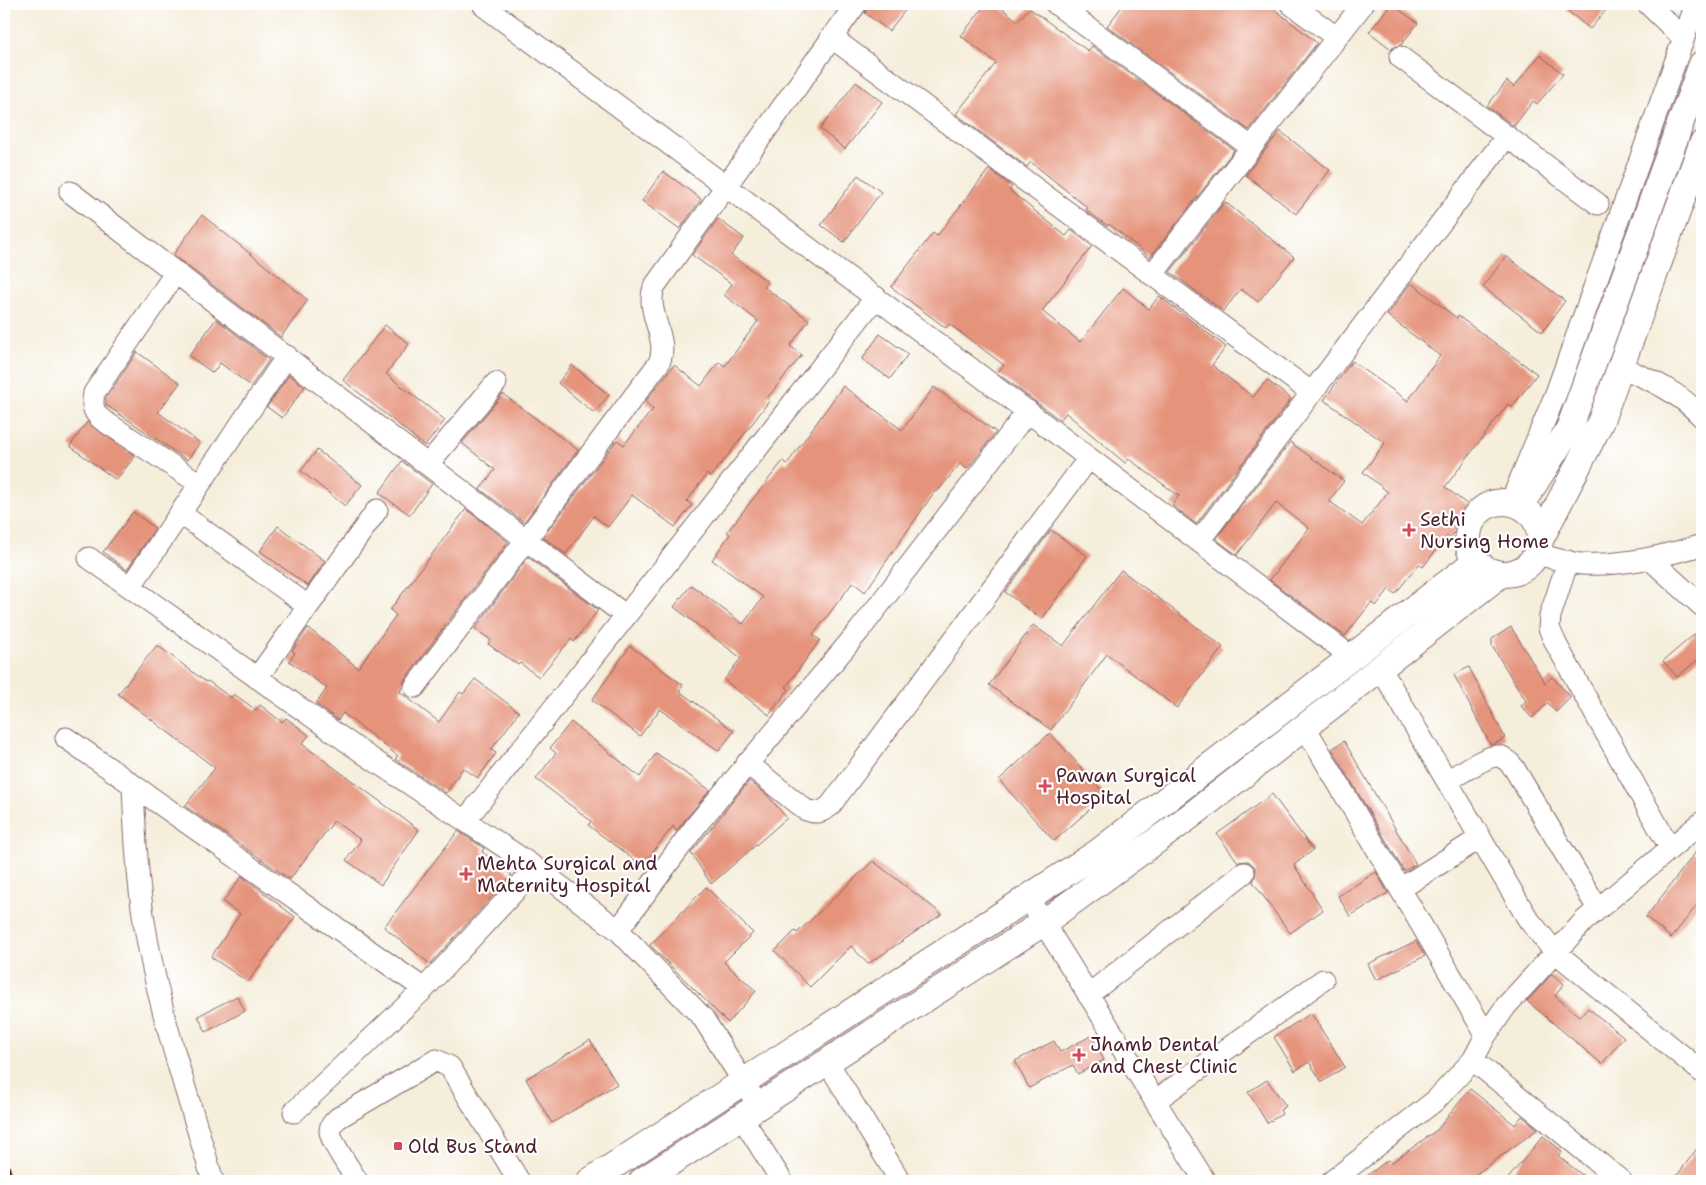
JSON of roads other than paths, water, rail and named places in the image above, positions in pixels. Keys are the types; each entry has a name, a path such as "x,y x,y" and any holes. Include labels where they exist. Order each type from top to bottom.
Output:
{"main road":[{"path":"1516,504 1569,429 1702,64"},
{"path":"1539,547 1538,526 1532,514 1516,504 1492,503 1481,510 1472,522 1468,535 1470,551 1476,561 1489,570 1501,574 1512,573 1528,565 1539,547 1600,423 1702,144"},
{"path":"590,1181 1097,853 1476,561"},
{"path":"646,1180 1043,922 1189,817 1501,574"}],"street":[{"path":"415,687 659,364 663,354 651,310 651,296 654,287 725,184 856,4"},
{"path":"1291,4 1336,38"},
{"path":"1152,275 1362,4"},
{"path":"1648,4 1683,38"},
{"path":"1516,504 1696,4"},
{"path":"484,6 1028,411 1352,658"},
{"path":"1068,8 1251,147"},
{"path":"831,37 1312,393"},
{"path":"1400,57 1598,204"},
{"path":"1199,541 1507,136"},
{"path":"70,192 626,616"},
{"path":"176,272 94,393 92,404 95,414 101,419 200,484"},
{"path":"465,821 876,297"},
{"path":"130,587 287,356"},
{"path":"1621,367 1662,385 1689,403 1702,417"},
{"path":"428,464 496,383"},
{"path":"618,930 698,823 859,631 1028,411"},
{"path":"747,763 804,809 812,812 821,812 830,806 1088,458"},
{"path":"257,678 377,510"},
{"path":"180,513 308,606"},
{"path":"1539,547 1568,561 1580,564 1650,559 1702,545"},
{"path":"89,558 366,755 536,868 618,930 703,1018 744,1082 750,1111 782,1181"},
{"path":"1650,559 1702,606"},
{"path":"1568,561 1550,616 1550,628 1556,644 1670,848"},
{"path":"1381,669 1528,919 1555,952 1702,1072"},
{"path":"1305,727 1486,1034"},
{"path":"66,738 424,989"},
{"path":"1447,781 1490,757 1499,756 1508,760 1598,909"},
{"path":"133,786 136,849 144,922 163,1013 213,1181"},
{"path":"1332,1181 1436,1100 1473,1060 1486,1034 1506,1006 1555,952 1598,909 1670,848 1700,826"},
{"path":"1400,889 1480,838"},
{"path":"294,1112 424,989 536,868"},
{"path":"1088,995 1244,873"},
{"path":"1028,898 1205,1181"},
{"path":"1155,1101 1323,980"},
{"path":"357,1181 330,1133 331,1125 338,1118 436,1060 450,1067 519,1181"},
{"path":"1473,1060 1616,1180"},
{"path":"827,1061 900,1181"}],"railway":[{"path":"4,1156 11,1181"}],"place":[{"name":"Sethi Nursing Home","path":"1409,530"},
{"name":"Pawan Surgical Hospital","path":"1045,786"},
{"name":"Mehta Surgical and Maternity Hospital","path":"466,874"},
{"name":"Jhamb Dental and Chest Clinic","path":"1079,1055"},
{"name":"Old Bus Stand","path":"398,1146"}]}
